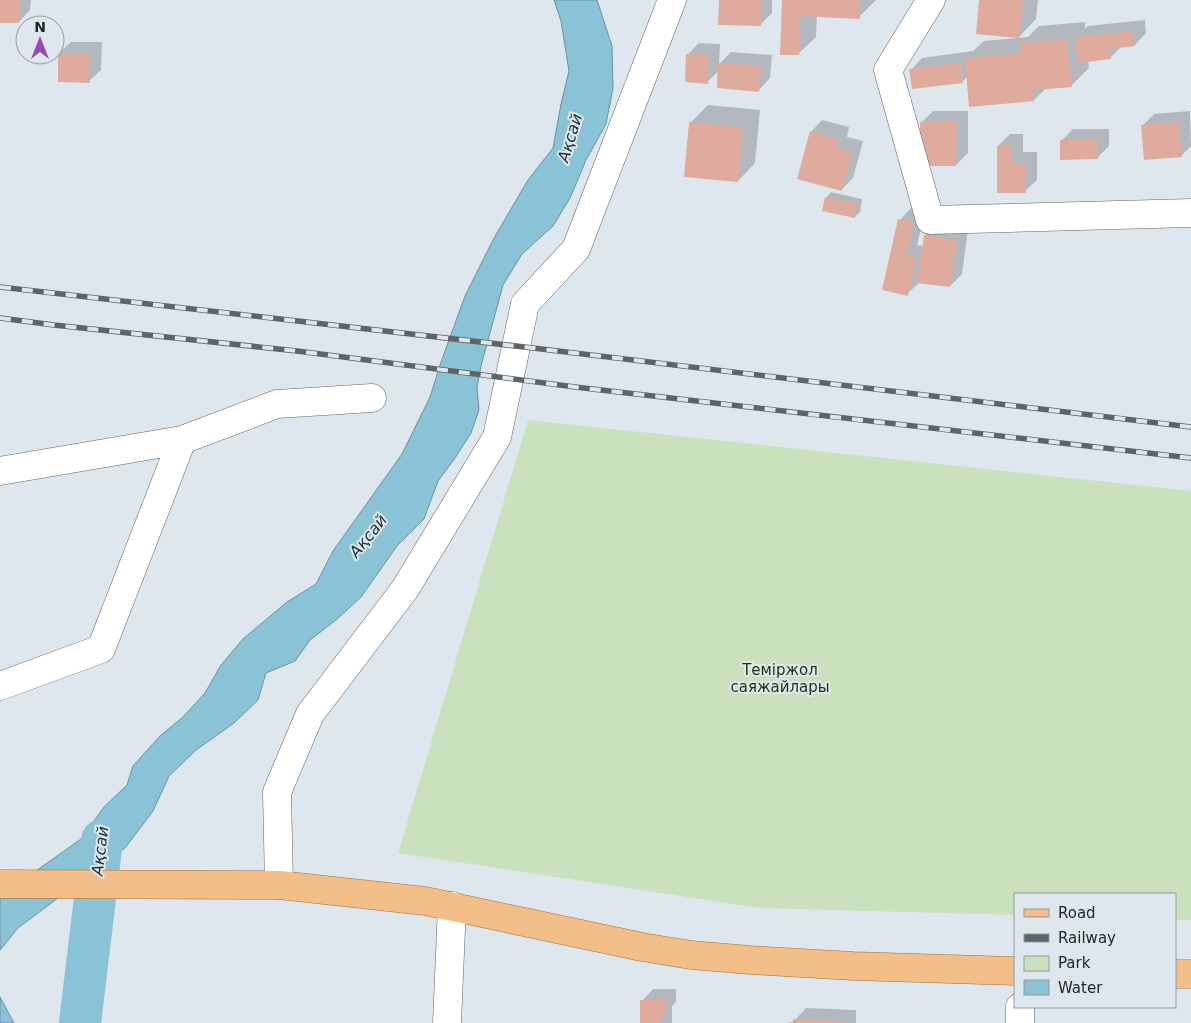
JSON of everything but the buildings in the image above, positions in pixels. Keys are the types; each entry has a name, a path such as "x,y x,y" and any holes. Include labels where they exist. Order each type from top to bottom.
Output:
{"main road":[{"path":"1,884 279,885 425,901 642,947 692,955 853,966 1014,971"},
{"path":"1176,974 1191,974"}],"street":[{"path":"279,885 277,792 310,714 404,589 497,437 525,304 576,249 672,0"},
{"path":"932,0 888,70 930,220 1191,213"},
{"path":"0,471 182,440 277,404 372,398"},
{"path":"0,686 101,649 182,440"},
{"path":"447,1023 452,906"},
{"path":"1020,1008 1020,1023"}],"green space":[{"name":"Теміржол саяжайлары","path":"528,420 1191,491 1191,920 1176,920 1176,893 1014,893 1014,915 759,908 398,853"}],"water":[{"path":"554,0 597,0 612,46 613,88 606,124 586,160 570,198 553,226 522,254 503,285 481,366 477,387 479,410 471,433 438,481 424,519 397,546 361,597 310,640 295,661 266,673 258,700 234,723 196,750 169,776 153,811 125,848 18,928 0,950 0,890 26,878 81,839 104,807 127,785 133,766 160,736 183,717 205,693 221,665 243,639 287,602 316,584 333,551 402,454 430,397 465,296 494,238 528,180 553,148 569,71 561,21"},
{"path":"0,997 14,1023 0,1023"}],"waterway":[{"name":"Ақсай","path":"80,1023 102,840"}],"railway":[{"path":"0,287 533,348 1191,427"},
{"path":"0,318 297,351 575,387 1191,458"}]}
